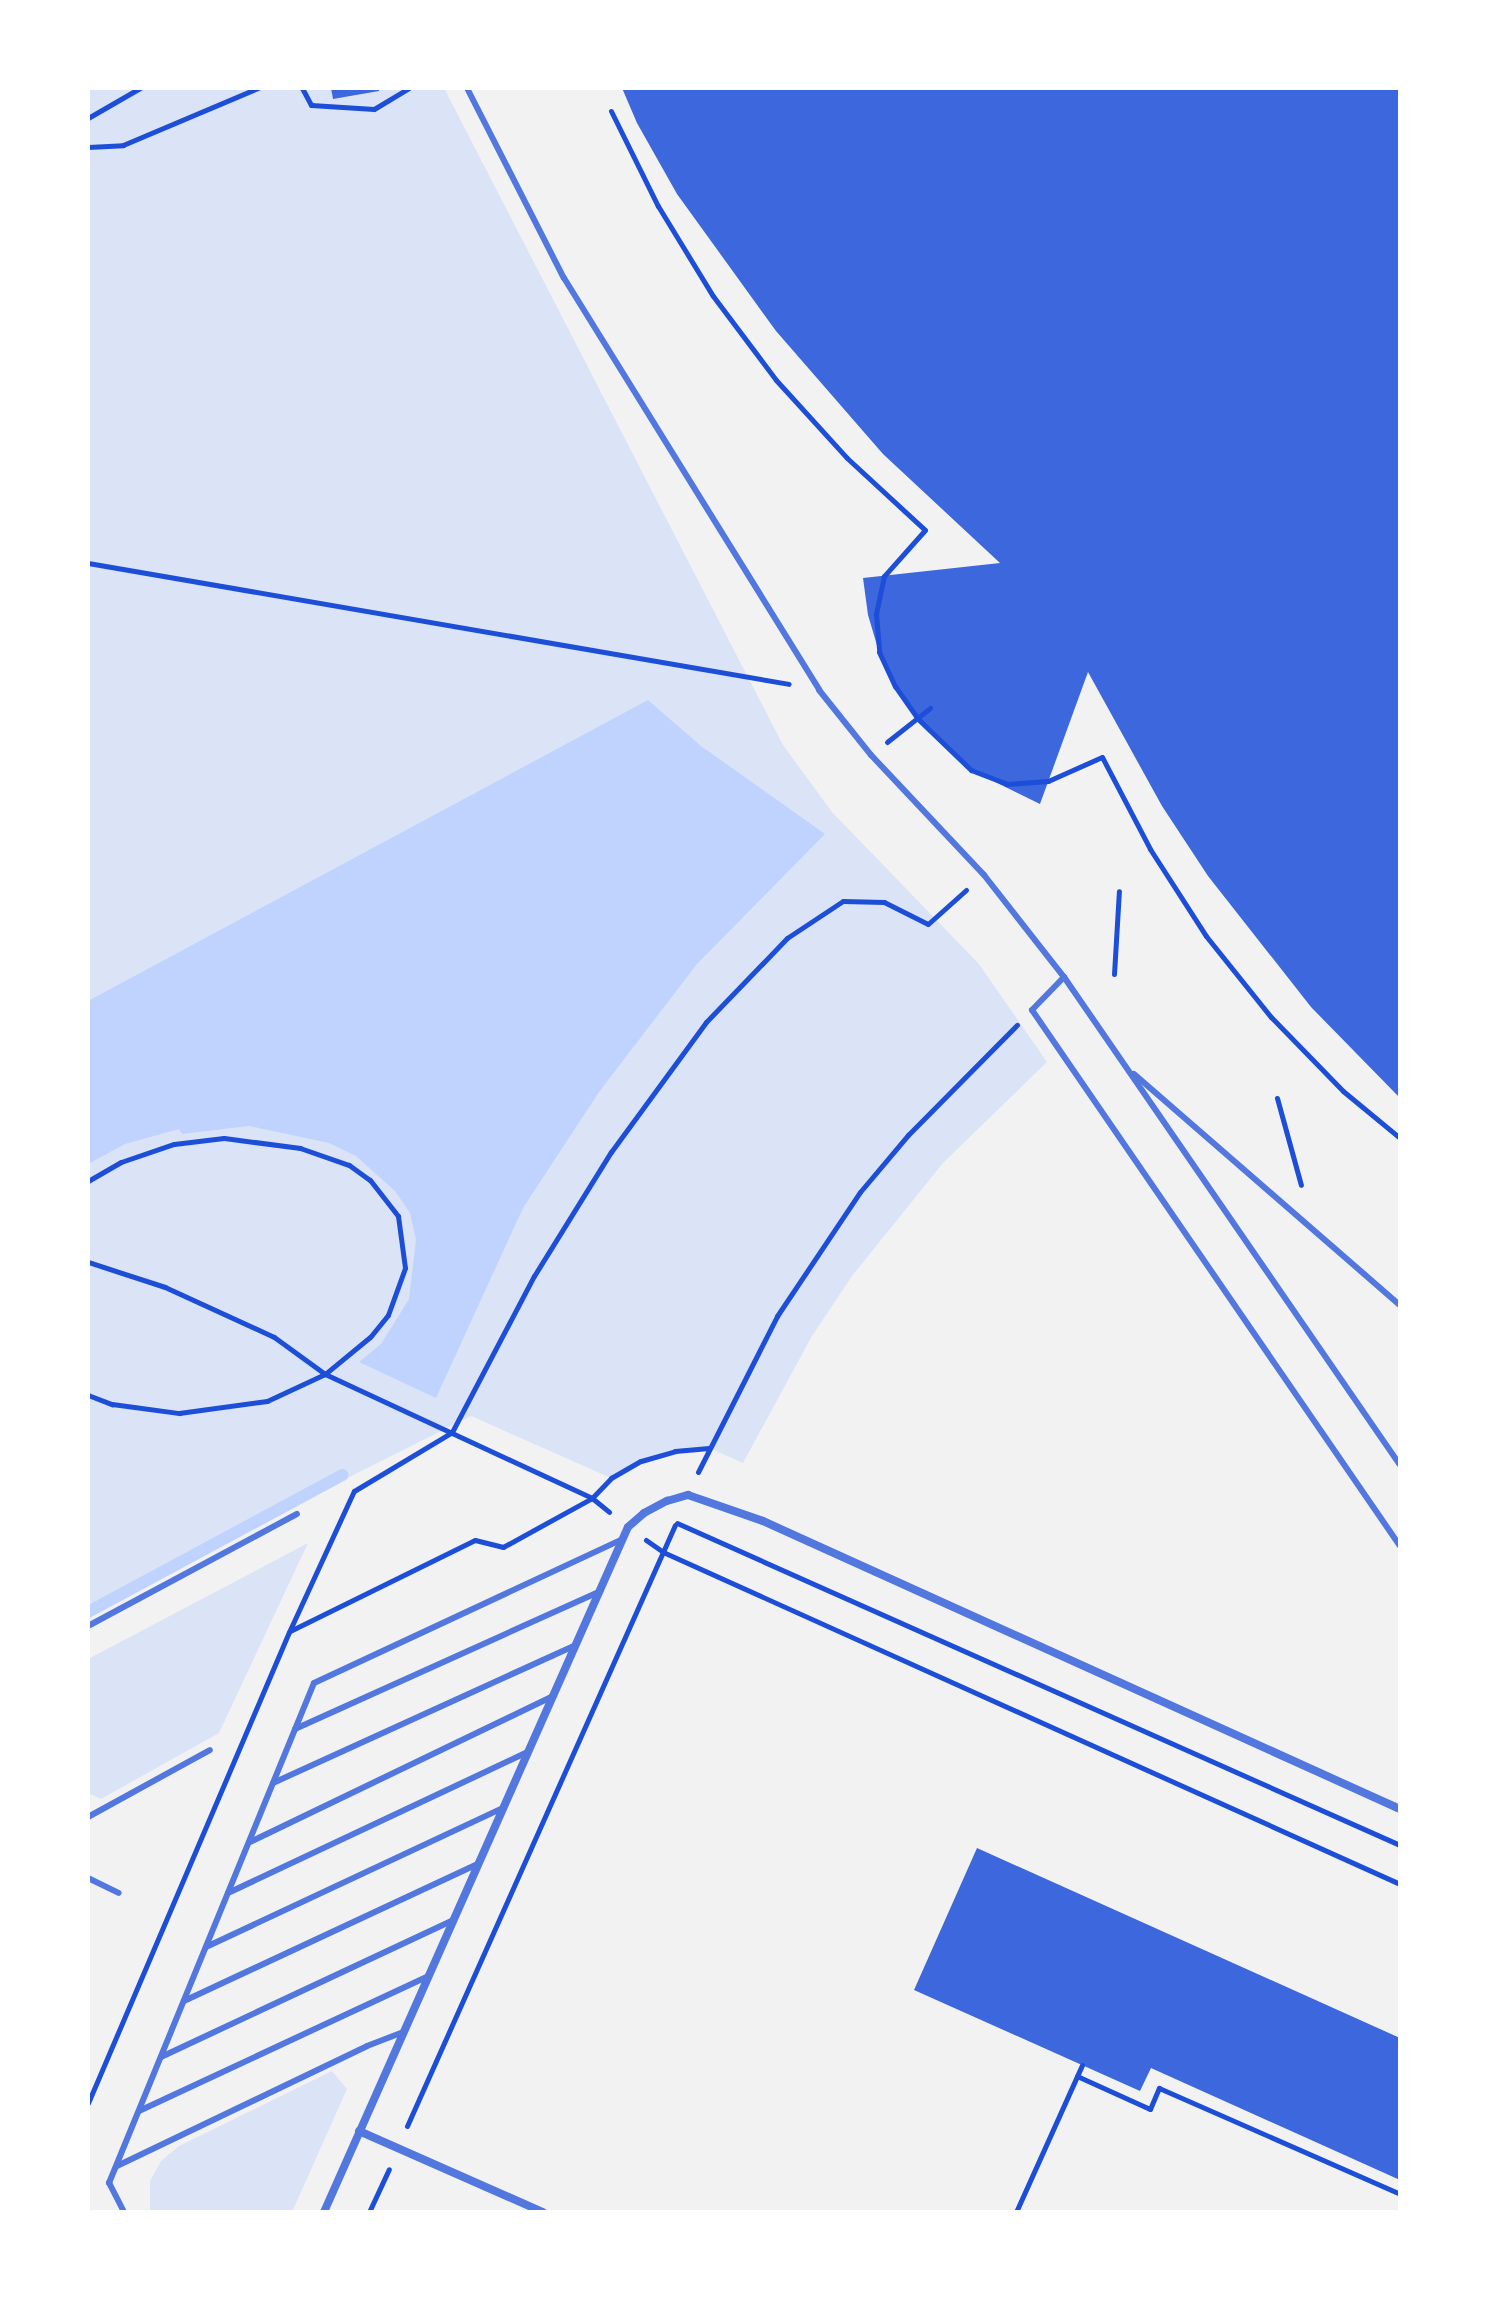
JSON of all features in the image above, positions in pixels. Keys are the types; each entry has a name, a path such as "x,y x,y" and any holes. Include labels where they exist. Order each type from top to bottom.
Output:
{"street":[{"path":"324,2212 628,1527 644,1513 688,1495 763,1521 1400,1809"},
{"path":"359,2131 543,2212"}],"lane":[{"path":"467,88 564,278 819,690 871,755 984,875 1064,977 1400,1465"},
{"path":"1064,977 1032,1010 1400,1546"},
{"path":"1126,1067 1400,1305"},
{"path":"88,1626 297,1514"},
{"path":"124,2212 109,2183 314,1683 623,1539"},
{"path":"295,1729 600,1591"},
{"path":"273,1783 576,1645"},
{"path":"249,1842 553,1696"},
{"path":"88,1817 210,1750"},
{"path":"228,1893 528,1752"},
{"path":"206,1947 503,1808"},
{"path":"184,2002 478,1864"},
{"path":"88,1878 119,1893"},
{"path":"161,2057 453,1920"},
{"path":"139,2111 428,1976"},
{"path":"117,2166 367,2046 403,2032"}],"path":[{"path":"88,118 140,88"},
{"path":"88,147 123,145 258,88"},
{"path":"302,88 311,105 374,109 409,88"},
{"path":"611,111 666,219 713,296 767,368 847,458 925,530 884,576 876,614 879,652 895,686 917,718 971,770 1007,784 1048,781 1102,757 1150,849 1206,936 1271,1017 1343,1091 1400,1138"},
{"path":"88,563 819,690"},
{"path":"871,755 930,708"},
{"path":"88,2103 289,1632 354,1491 452,1432 534,1276 595,1177 706,1022 787,938 843,901 884,902 928,924 984,875"},
{"path":"1114,974 1119,891"},
{"path":"369,2212 709,1448 777,1316 860,1192 908,1135 1032,1010"},
{"path":"1277,1098 1301,1185"},
{"path":"88,1181 121,1162 174,1144 224,1138 300,1148 349,1165 370,1180 398,1216 405,1268 388,1315 370,1337 325,1374 267,1401 179,1413 112,1404 88,1395"},
{"path":"88,1262 165,1287 274,1337 325,1374 592,1498 663,1552 1400,1884"},
{"path":"289,1632 475,1540 503,1547 592,1498 611,1478 641,1461 675,1451 709,1448"},
{"path":"676,1523 1400,1845"},
{"path":"1016,2212 1082,2065"},
{"path":"1077,2076 1150,2109 1159,2088 1400,2194"}],"shaded area":[{"path":"88,88 444,88 783,745 832,812 979,964 1047,1062 943,1163 852,1276 812,1336 743,1463 709,1448 675,1451 641,1461 611,1478 471,1416 88,1608"},
{"path":"308,1543 219,1733 101,1799 88,1793 88,1659"},
{"path":"332,2071 347,2089 292,2212 150,2212 150,2181 161,2161 179,2146"}],"water":[{"path":"648,700 701,746 825,834 697,964 599,1092 523,1208 436,1398 359,1362 381,1344 409,1299 416,1240 410,1213 395,1191 356,1156 329,1143 249,1126 182,1134 179,1129 125,1144 88,1164 88,1001"}],"building":[{"path":"331,88 379,88 379,91 333,99"},
{"path":"622,88 1400,88 1400,1098 1311,1007 1208,876 1162,806 1088,672 1040,804 971,770 917,718 895,686 879,652 868,615 863,578 1000,563 883,454 776,331 677,194 637,123"},
{"path":"977,1848 1400,2038 1400,2180 1151,2068 1140,2091 914,1990"}],"waterway":[{"path":"88,1612 342,1475"}]}
